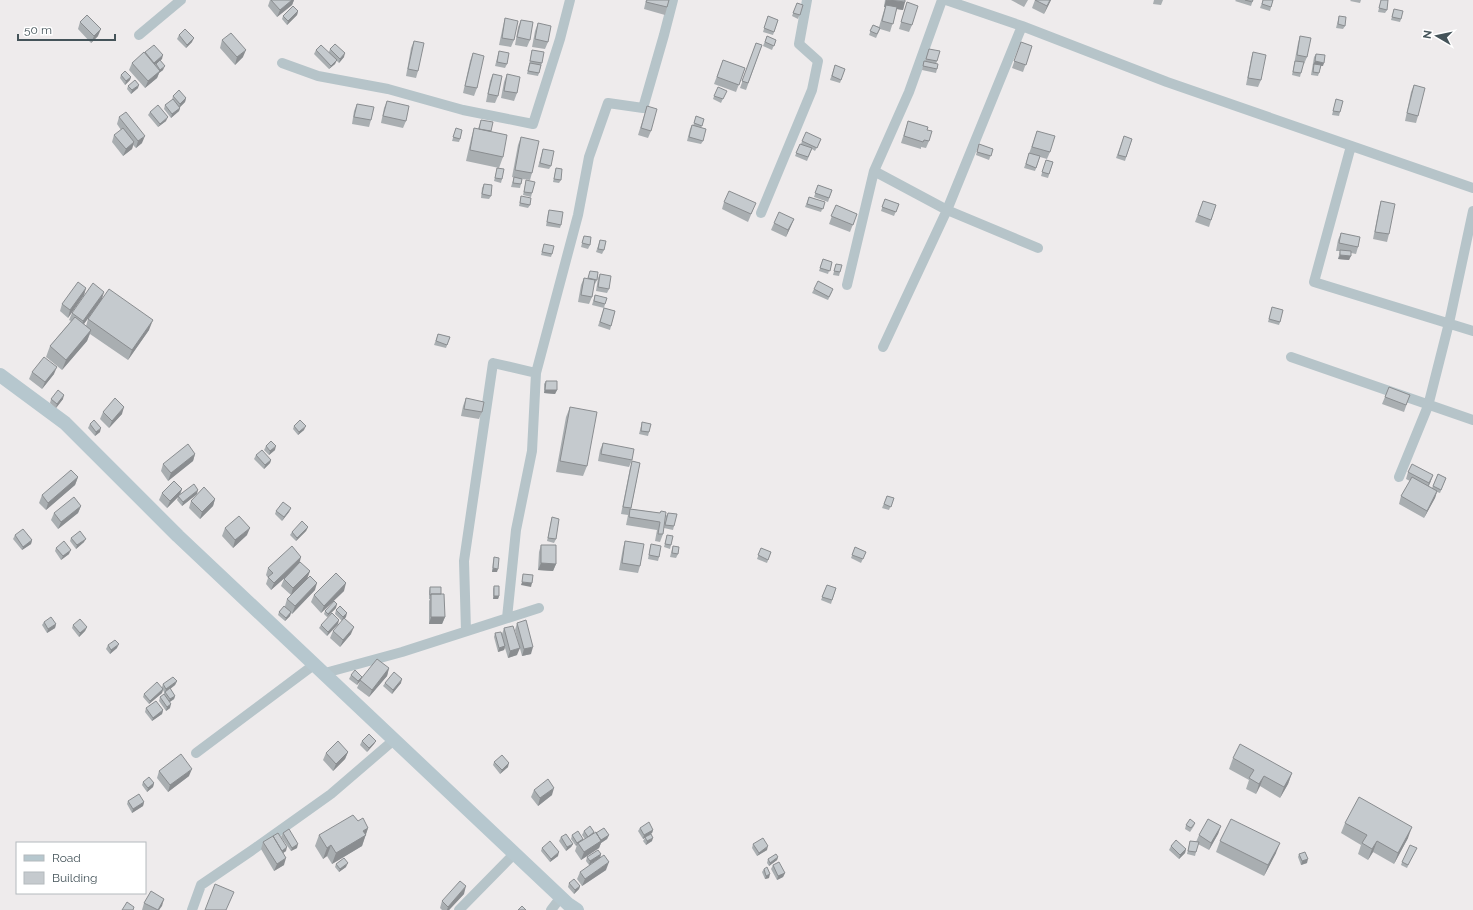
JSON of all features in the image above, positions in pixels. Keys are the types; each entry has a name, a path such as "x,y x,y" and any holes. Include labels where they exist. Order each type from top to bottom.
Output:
{"street":[{"path":"139,35 181,0"},
{"path":"282,63 318,76 388,89 463,110 533,124 560,39 570,0"},
{"path":"507,618 516,530 532,451 536,373 578,215 589,156 608,103 643,108 673,0"},
{"path":"761,213 812,90 818,61 799,44 807,0"},
{"path":"847,285 874,171 909,92 942,0"},
{"path":"946,0 968,4 1167,82 1473,188"},
{"path":"883,347 947,210 1022,26"},
{"path":"1351,146 1314,282 1473,331"},
{"path":"874,171 947,210 1038,248"},
{"path":"1399,477 1428,406 1449,323 1473,211"},
{"path":"1291,357 1428,406 1473,420"},
{"path":"466,631 464,560 493,363 536,373"},
{"path":"0,375 65,423 178,536 395,739 561,898 577,910"},
{"path":"196,753 320,669 402,652 539,608"},
{"path":"192,910 201,885 331,794 395,739"},
{"path":"459,910 514,853"},
{"path":"551,910 561,898"}],"building":[{"path":"271,0 292,0 280,10"},
{"path":"647,0 669,0 667,7 646,2"},
{"path":"888,0 905,0 905,2"},
{"path":"1035,0 1050,0 1047,6"},
{"path":"1263,0 1273,0 1271,7 1262,4"},
{"path":"1381,0 1388,0 1387,10 1379,8"},
{"path":"907,2 918,6 912,25 901,22"},
{"path":"797,3 803,5 800,15 793,13"},
{"path":"886,5 897,7 893,24 882,21"},
{"path":"293,6 298,11 288,21 283,16"},
{"path":"1394,9 1403,11 1401,19 1392,17"},
{"path":"87,15 101,29 94,36 80,22"},
{"path":"768,16 778,20 774,32 764,28"},
{"path":"1339,16 1346,17 1345,26 1338,24"},
{"path":"505,18 518,21 514,40 502,38"},
{"path":"521,20 533,22 530,40 517,37"},
{"path":"538,23 551,26 548,42 535,39"},
{"path":"873,25 880,28 877,34 870,31"},
{"path":"185,29 194,38 187,45 179,35"},
{"path":"231,33 246,50 237,57 222,40"},
{"path":"767,36 776,40 774,46 765,42"},
{"path":"1300,36 1311,38 1307,57 1297,55"},
{"path":"414,41 424,43 418,71 408,69"},
{"path":"1021,42 1032,46 1026,65 1014,61"},
{"path":"756,43 762,45 748,83 742,81"},
{"path":"335,44 345,53 340,59 330,49"},
{"path":"154,45 163,55 154,63 145,52"},
{"path":"321,45 337,60 331,66 316,50"},
{"path":"929,49 940,51 937,61 926,59"},
{"path":"532,50 544,52 542,63 530,61"},
{"path":"499,51 509,53 507,64 497,62"},
{"path":"144,52 160,71 148,81 132,63"},
{"path":"1253,52 1266,55 1261,80 1248,78"},
{"path":"473,53 484,56 477,88 465,86"},
{"path":"1316,54 1325,55 1324,63 1315,61"},
{"path":"160,60 165,66 160,70 156,64"},
{"path":"723,60 745,68 739,85 717,77"},
{"path":"924,61 938,64 937,69 923,66"},
{"path":"1295,61 1304,62 1301,73 1293,72"},
{"path":"530,63 541,65 539,73 528,71"},
{"path":"1314,64 1321,65 1319,73 1313,72"},
{"path":"835,65 845,69 841,80 832,76"},
{"path":"125,71 131,77 126,81 121,75"},
{"path":"493,74 502,76 498,96 488,94"},
{"path":"507,74 520,77 517,93 504,91"},
{"path":"135,80 139,85 132,90 128,86"},
{"path":"1414,85 1425,88 1418,116 1407,113"},
{"path":"718,87 727,91 723,99 714,96"},
{"path":"179,90 186,98 180,104 173,96"},
{"path":"173,99 180,108 172,114 165,105"},
{"path":"1336,99 1343,101 1340,112 1333,111"},
{"path":"387,101 409,106 406,121 383,116"},
{"path":"357,104 374,107 371,120 354,117"},
{"path":"158,105 168,117 160,124 150,112"},
{"path":"647,106 657,109 651,131 641,128"},
{"path":"126,112 145,136 138,141 119,117"},
{"path":"696,116 704,119 702,126 694,123"},
{"path":"481,120 493,122 491,131 479,129"},
{"path":"908,121 928,127 927,130 932,131 929,141 924,140 923,142 904,136"},
{"path":"692,125 706,129 703,141 689,137"},
{"path":"123,128 134,142 126,149 114,135"},
{"path":"456,128 462,130 460,139 453,137"},
{"path":"474,128 507,135 503,157 470,150"},
{"path":"1037,131 1055,136 1050,152 1032,147"},
{"path":"806,132 821,139 817,148 802,141"},
{"path":"1124,136 1132,139 1126,157 1118,155"},
{"path":"521,137 539,141 532,173 515,170"},
{"path":"800,144 812,148 808,157 796,153"},
{"path":"979,144 993,149 991,156 977,152"},
{"path":"543,149 554,151 551,166 540,163"},
{"path":"1029,153 1040,156 1036,168 1026,164"},
{"path":"1046,160 1053,162 1049,174 1042,172"},
{"path":"497,168 504,169 502,179 495,178"},
{"path":"556,168 562,169 561,180 554,179"},
{"path":"514,177 522,179 521,184 513,183"},
{"path":"526,180 535,182 532,193 524,192"},
{"path":"484,184 492,185 491,196 482,194"},
{"path":"818,185 832,190 829,198 815,193"},
{"path":"729,191 756,203 751,214 724,202"},
{"path":"521,196 531,198 530,205 520,203"},
{"path":"809,197 825,202 823,209 807,204"},
{"path":"885,199 899,204 896,212 882,207"},
{"path":"1203,201 1216,205 1211,220 1198,215"},
{"path":"1381,201 1395,204 1389,234 1375,232"},
{"path":"836,205 857,214 853,225 831,216"},
{"path":"549,210 563,212 561,225 547,222"},
{"path":"779,212 794,219 788,230 774,223"},
{"path":"1341,233 1360,237 1358,247 1339,243"},
{"path":"584,236 591,237 590,245 582,243"},
{"path":"600,240 606,241 604,250 598,249"},
{"path":"544,244 554,246 552,254 542,252"},
{"path":"1340,250 1351,251 1351,256 1340,255"},
{"path":"823,259 832,262 830,271 820,268"},
{"path":"836,264 842,265 840,272 834,271"},
{"path":"590,271 598,272 597,280 588,278"},
{"path":"600,274 611,276 609,289 598,287"},
{"path":"584,278 595,280 592,297 581,295"},
{"path":"818,281 833,289 829,297 814,289"},
{"path":"78,282 86,288 70,310 62,304"},
{"path":"93,283 104,292 83,321 72,313"},
{"path":"109,289 153,320 132,350 88,319"},
{"path":"595,295 607,298 605,304 594,301"},
{"path":"1272,307 1283,310 1280,322 1269,319"},
{"path":"604,308 615,311 611,326 600,322"},
{"path":"75,317 91,330 66,360 50,346"},
{"path":"438,334 450,337 447,345 436,341"},
{"path":"44,357 57,367 45,382 32,372"},
{"path":"546,381 557,381 557,390 545,390"},
{"path":"1389,387 1410,395 1406,405 1385,397"},
{"path":"58,390 64,395 57,404 51,399"},
{"path":"115,398 124,407 112,421 103,412"},
{"path":"466,398 484,402 482,412 464,409"},
{"path":"570,407 597,412 587,466 560,461"},
{"path":"94,420 101,428 96,432 90,424"},
{"path":"300,420 306,426 299,432 294,426"},
{"path":"642,422 651,424 649,432 641,431"},
{"path":"271,441 276,446 270,451 266,446"},
{"path":"603,443 634,449 632,460 601,454"},
{"path":"188,444 195,454 171,473 163,464"},
{"path":"262,450 271,460 265,465 256,455"},
{"path":"632,461 640,463 631,508 623,507"},
{"path":"1412,464 1433,475 1429,483 1408,472"},
{"path":"71,470 78,477 48,503 42,495"},
{"path":"1438,474 1446,478 1441,490 1433,486"},
{"path":"1412,477 1437,491 1427,511 1401,496"},
{"path":"174,481 182,489 170,501 162,493"},
{"path":"194,484 198,490 183,502 178,496"},
{"path":"204,487 215,499 202,512 191,501"},
{"path":"887,496 894,498 891,507 884,504"},
{"path":"74,497 81,506 61,522 54,513"},
{"path":"283,502 291,508 284,517 276,511"},
{"path":"630,509 660,513 661,511 666,512 663,534 658,534 660,522 629,517"},
{"path":"668,513 677,514 674,526 665,525"},
{"path":"239,516 250,528 235,540 225,528"},
{"path":"552,517 559,519 556,539 548,538"},
{"path":"302,521 308,527 297,538 292,532"},
{"path":"23,529 32,540 23,547 15,535"},
{"path":"80,531 86,539 77,545 71,538"},
{"path":"667,535 673,536 671,545 665,544"},
{"path":"64,541 71,550 63,556 56,548"},
{"path":"625,541 644,544 640,566 622,563"},
{"path":"651,544 661,546 659,557 649,555"},
{"path":"541,545 556,545 556,564 541,563"},
{"path":"292,546 301,557 274,583 268,577 273,573 268,568"},
{"path":"673,546 679,547 678,554 672,553"},
{"path":"855,547 866,552 863,559 852,555"},
{"path":"761,548 771,552 768,560 758,555"},
{"path":"494,557 499,558 498,569 493,568"},
{"path":"300,562 310,571 293,588 284,579"},
{"path":"336,573 346,583 324,606 314,595"},
{"path":"523,574 533,575 532,583 522,582"},
{"path":"310,576 317,583 295,606 287,599"},
{"path":"827,585 836,588 832,600 822,597"},
{"path":"494,586 499,586 499,596 494,596"},
{"path":"430,587 441,587 441,594 430,595"},
{"path":"431,594 444,594 445,617 431,617"},
{"path":"334,601 337,604 328,614 325,611"},
{"path":"284,606 291,612 286,618 279,612"},
{"path":"340,606 347,613 343,617 336,610"},
{"path":"332,613 339,620 328,632 321,625"},
{"path":"51,617 56,624 48,629 44,622"},
{"path":"344,618 354,627 343,640 333,631"},
{"path":"80,619 87,627 80,633 73,625"},
{"path":"526,620 533,647 524,649 517,623"},
{"path":"513,626 520,648 510,651 504,628"},
{"path":"501,632 505,646 499,648 495,633"},
{"path":"115,640 119,644 111,650 108,645"},
{"path":"377,659 389,668 372,690 360,680"},
{"path":"355,670 362,677 358,681 351,675"},
{"path":"394,672 402,679 393,690 385,683"},
{"path":"173,677 177,681 166,689 163,684"},
{"path":"157,682 163,689 150,701 144,694"},
{"path":"170,688 175,696 170,699 165,692"},
{"path":"164,694 171,704 167,707 160,697"},
{"path":"156,701 163,710 153,718 146,708"},
{"path":"369,734 376,741 369,748 362,741"},
{"path":"338,741 348,752 336,764 326,753"},
{"path":"1240,744 1292,773 1284,787 1264,776 1259,784 1249,778 1254,770 1233,758"},
{"path":"181,754 192,769 170,785 159,771"},
{"path":"502,755 509,763 502,770 494,762"},
{"path":"149,777 154,783 148,788 143,782"},
{"path":"548,779 554,788 540,798 534,790"},
{"path":"139,794 144,802 133,809 128,801"},
{"path":"1359,797 1412,827 1398,853 1377,841 1372,849 1362,843 1367,835 1345,823"},
{"path":"353,815 358,821 363,818 368,828 363,831 366,835 336,853 331,845 327,848 319,835"},
{"path":"1190,819 1195,823 1191,828 1186,825"},
{"path":"1208,819 1221,826 1211,843 1199,835"},
{"path":"1231,819 1280,843 1268,865 1220,841"},
{"path":"649,822 653,830 644,835 640,828"},
{"path":"590,826 594,832 588,837 584,831"},
{"path":"604,828 609,835 601,840 596,833"},
{"path":"289,829 298,844 292,848 283,833"},
{"path":"578,831 583,839 577,843 572,835"},
{"path":"596,832 601,841 584,852 578,843"},
{"path":"278,833 287,847 282,851 273,836"},
{"path":"566,834 573,844 567,847 561,837"},
{"path":"651,834 653,838 647,841 645,837"},
{"path":"273,836 286,858 277,864 263,842"},
{"path":"763,838 768,846 759,853 753,844"},
{"path":"1176,840 1186,849 1180,855 1171,846"},
{"path":"550,841 559,852 551,859 542,848"},
{"path":"1190,841 1199,842 1196,852 1188,851"},
{"path":"1410,845 1417,848 1408,865 1402,862"},
{"path":"598,850 601,854 590,861 587,857"},
{"path":"1305,852 1308,859 1302,861 1299,854"},
{"path":"776,854 778,857 770,863 768,859"},
{"path":"604,855 609,862 585,879 580,872"},
{"path":"344,858 348,863 340,869 336,864"},
{"path":"779,862 785,873 778,876 773,865"},
{"path":"767,867 770,874 766,876 764,869"},
{"path":"574,879 580,886 575,890 569,883"},
{"path":"460,881 466,886 448,907 442,901"},
{"path":"215,884 234,892 226,910 205,910"},
{"path":"151,891 164,899 158,910 144,903"},
{"path":"127,902 134,907 133,910 122,910"},
{"path":"522,906 526,910 518,910"}]}
